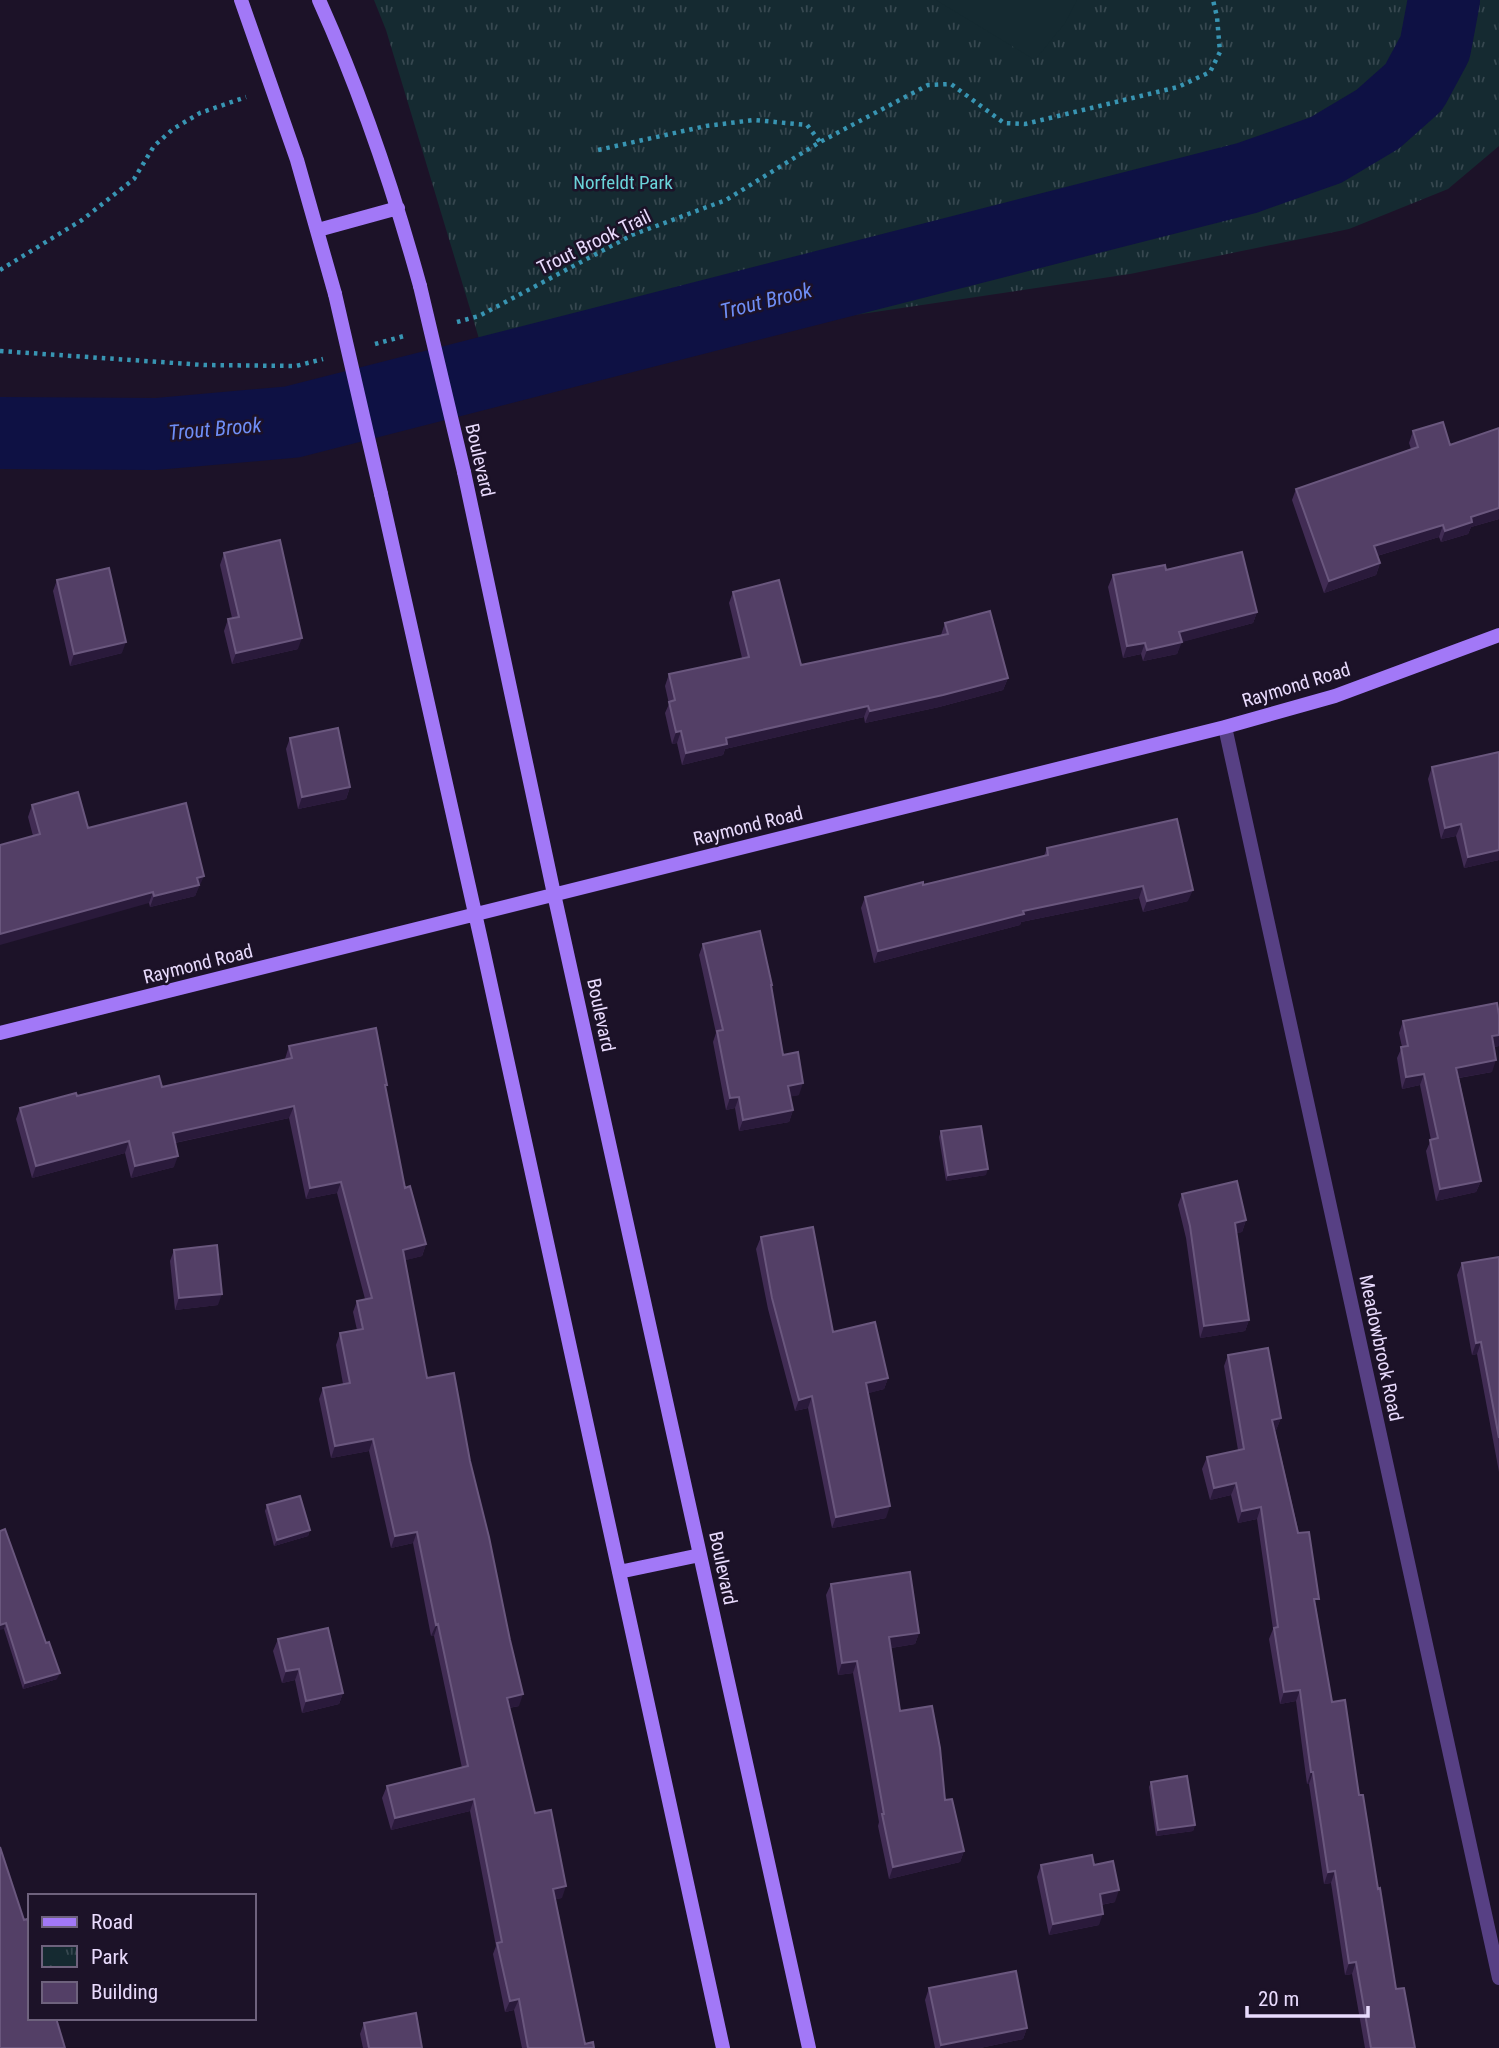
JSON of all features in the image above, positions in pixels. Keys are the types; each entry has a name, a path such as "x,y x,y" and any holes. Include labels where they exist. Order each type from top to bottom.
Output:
{"main road":[{"path":"242,0 318,230 382,494 723,2048"},
{"name":"Boulevard","path":"319,0 360,99 398,208 420,286 464,472 554,894 809,2048"},
{"path":"318,230 398,208"},
{"name":"Raymond Road","path":"0,1033 1225,727 1335,696 1499,635"},
{"path":"619,1572 700,1555"}],"street":[{"name":"Meadowbrook Road","path":"1225,727 1499,1978"}],"path":[{"name":"Trout Brook Trail","path":"453,323 479,316 632,235 726,200 820,142 928,85 951,84 1004,123 1025,124 1178,87 1210,72 1220,52 1213,0"},
{"path":"0,270 82,220 134,179 154,146 173,129 200,113 229,102"},
{"path":"598,150 706,126 754,120 807,125 820,142"},
{"path":"374,345 413,334"},
{"path":"0,351 230,365 296,366 335,355"}],"green space":[{"name":"Norfeldt Park","path":"374,0 1499,0 1499,146 1448,189 1349,229 1130,274 794,324 499,405 386,30"},
{"path":"936,0 1077,0 1065,23 1035,60"}],"building":[{"path":"1443,422 1450,445 1499,428 1499,508 1471,517 1472,522 1445,531 1443,525 1374,546 1380,563 1329,581 1296,489 1418,447 1413,431"},
{"path":"280,540 302,638 236,653 228,619 239,617 224,553"},
{"path":"1242,552 1257,612 1179,632 1182,642 1147,650 1145,643 1127,646 1113,575 1165,565 1166,570"},
{"path":"109,568 126,642 74,654 57,580"},
{"path":"779,580 801,665 948,634 945,623 990,611 1008,678 870,711 868,706 726,738 727,744 686,753 681,731 676,732 669,702 675,700 669,674 749,657 733,592"},
{"path":"338,728 350,787 302,797 290,738"},
{"path":"1499,752 1499,850 1468,857 1461,824 1445,828 1432,767"},
{"path":"78,792 88,828 186,803 204,876 197,878 199,885 154,896 153,892 0,934 0,845 40,834 32,805"},
{"path":"1177,819 1193,890 1147,901 1143,886 1023,911 1024,914 878,951 865,897 1048,855 1047,848"},
{"path":"760,931 783,1055 798,1052 803,1083 788,1086 793,1110 743,1120 739,1097 730,1098 717,1031 723,1030 703,944"},
{"path":"1497,1003 1499,1035 1492,1036 1496,1060 1456,1068 1481,1181 1440,1189 1430,1140 1438,1138 1424,1074 1406,1077 1401,1047 1408,1046 1403,1021"},
{"path":"376,1028 405,1188 410,1186 426,1244 403,1250 427,1378 454,1373 470,1461 523,1694 507,1698 535,1813 551,1810 566,1886 553,1889 585,2044 593,2042 594,2048 528,2048 519,1999 510,2001 497,1943 502,1942 474,1799 395,1818 387,1786 468,1766 417,1532 395,1536 373,1439 335,1446 323,1388 350,1383 340,1333 363,1329 357,1301 372,1298 341,1182 310,1188 294,1106 173,1133 178,1156 135,1166 129,1141 36,1166 20,1108 159,1076 162,1087 292,1058 289,1046"},
{"path":"981,1126 988,1169 948,1175 941,1131"},
{"path":"1237,1181 1246,1220 1235,1223 1249,1320 1204,1326 1190,1226 1182,1194"},
{"path":"813,1227 833,1332 875,1322 888,1378 866,1383 890,1506 836,1517 812,1396 799,1400 772,1298 761,1237"},
{"path":"217,1245 222,1294 179,1298 174,1250"},
{"path":"1499,1257 1499,1438 1481,1342 1476,1343 1462,1263"},
{"path":"1268,1348 1281,1418 1272,1420 1298,1533 1309,1532 1319,1599 1314,1599 1332,1702 1345,1700 1359,1795 1363,1795 1396,1989 1404,1988 1415,2048 1371,2048 1356,1962 1349,1963 1335,1871 1328,1872 1300,1690 1284,1692 1261,1507 1242,1511 1236,1483 1214,1488 1207,1457 1244,1449 1228,1355"},
{"path":"300,1496 310,1530 277,1540 267,1505"},
{"path":"5,1529 46,1643 49,1642 60,1673 25,1683 6,1623 0,1625 0,1531"},
{"path":"910,1572 919,1633 889,1637 900,1711 932,1706 940,1748 945,1800 952,1799 964,1851 893,1867 857,1661 842,1663 831,1584"},
{"path":"328,1628 343,1693 306,1701 299,1669 286,1671 278,1639"},
{"path":"1187,1776 1195,1825 1158,1830 1151,1782"},
{"path":"0,1847 24,1920 28,1922 28,2020 57,2020 65,2048 0,2048"},
{"path":"1092,1855 1094,1865 1113,1861 1119,1890 1100,1894 1103,1914 1053,1924 1041,1865"},
{"path":"1016,1971 1027,2028 941,2045 929,1988"},
{"path":"416,2013 422,2048 369,2048 364,2023"}],"waterway":[{"name":"Trout Brook","path":"0,433 156,434 292,422 1247,178 1326,150 1378,119 1414,87 1435,48 1444,0"}]}
